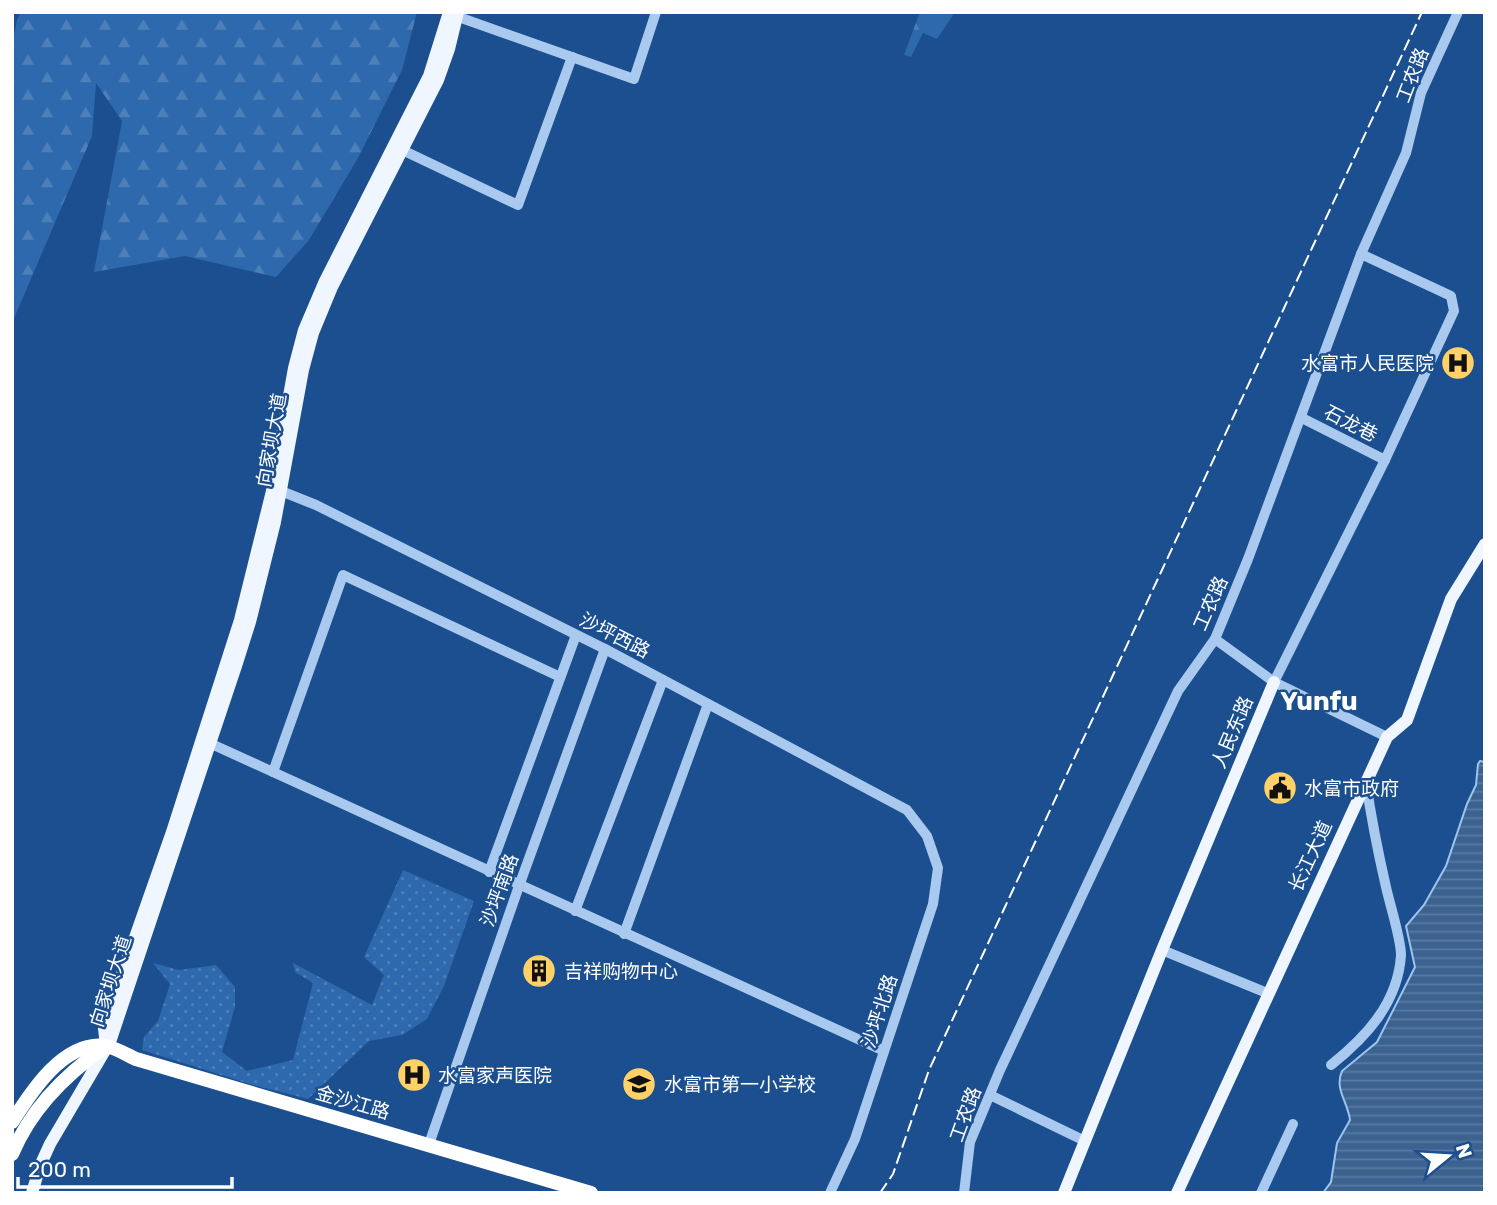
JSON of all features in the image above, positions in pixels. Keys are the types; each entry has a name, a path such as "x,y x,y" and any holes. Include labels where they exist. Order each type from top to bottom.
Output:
{"highway":[{"name":"金沙江路","path":"106,1046 136,1059 591,1193"},
{"path":"12,1122 35,1090 61,1062 82,1049 106,1046"},
{"path":"12,1154 30,1121 51,1094 78,1066 106,1046"}],"main road":[{"name":"向家坝大道","path":"32,1193 50,1144 110,1042 206,741 250,622 303,370 319,316 398,148 438,80 453,14"},
{"name":"长江大道","path":"1177,1193 1387,737 1408,720 1451,598 1485,544"},
{"name":"人民东路","path":"1064,1193 1274,682"}],"street":[{"path":"453,14 634,79 656,12"},
{"name":"工农路","path":"964,1193 971,1142 990,1095 1178,691 1215,639 1302,418 1361,254 1406,153 1421,93 1458,12"},
{"path":"398,148 518,205 572,57"},
{"name":"人民东路","path":"1274,682 1385,460 1454,311 1451,296 1361,254"},
{"name":"石龙巷","path":"1302,418 1385,460"},
{"name":"沙坪西路","path":"277,490 316,505 606,649 906,810 928,836"},
{"path":"274,772 344,575 558,676"},
{"path":"489,872 576,635"},
{"path":"1215,639 1274,682 1387,737"},
{"name":"沙坪南路","path":"429,1144 519,886 606,649"},
{"path":"575,911 663,680"},
{"path":"624,934 708,704"},
{"path":"206,741 884,1051"},
{"path":"1331,1065 1358,1044 1379,1020 1395,984 1401,954 1375,839 1366,781"},
{"name":"沙坪北路","path":"830,1193 855,1139 933,904 938,868 928,836"},
{"path":"1162,950 1267,993"},
{"path":"990,1095 1085,1141"},
{"path":"1261,1193 1293,1124"}],"green space":[{"path":"21,12 417,12 402,70 358,158 309,240 276,277 185,256 94,272 122,121 96,83 92,136 12,323 12,46"},
{"path":"920,12 955,12 937,39 923,33 911,57 904,55"},
{"path":"403,870 474,901 444,986 427,1019 402,1035 369,1041 308,1099 253,1085 142,1050 144,1037 158,1021 170,984 153,963 179,970 216,965 235,987 235,1007 222,1052 247,1071 293,1060 313,983 295,972 293,963 372,1005 384,975 364,957"}],"shaded area":[{"path":"1480,761 1485,762 1485,1193 1323,1193 1331,1182 1337,1143 1350,1120 1340,1090 1342,1071 1377,1042 1415,967 1406,926 1424,905 1446,866 1476,785"}],"railway":[{"path":"880,1193 893,1174 929,1070 1422,12"}],"place":[{"name":"水富市人民医院","path":"1458,363"},
{"name":"水富市政府","path":"1280,788"},
{"name":"吉祥购物中心","path":"539,971"},
{"name":"水富家声医院","path":"414,1075"},
{"name":"水富市第一小学校","path":"639,1084"}],"district":[{"name":"Yunfu","path":"1319,701"}]}
